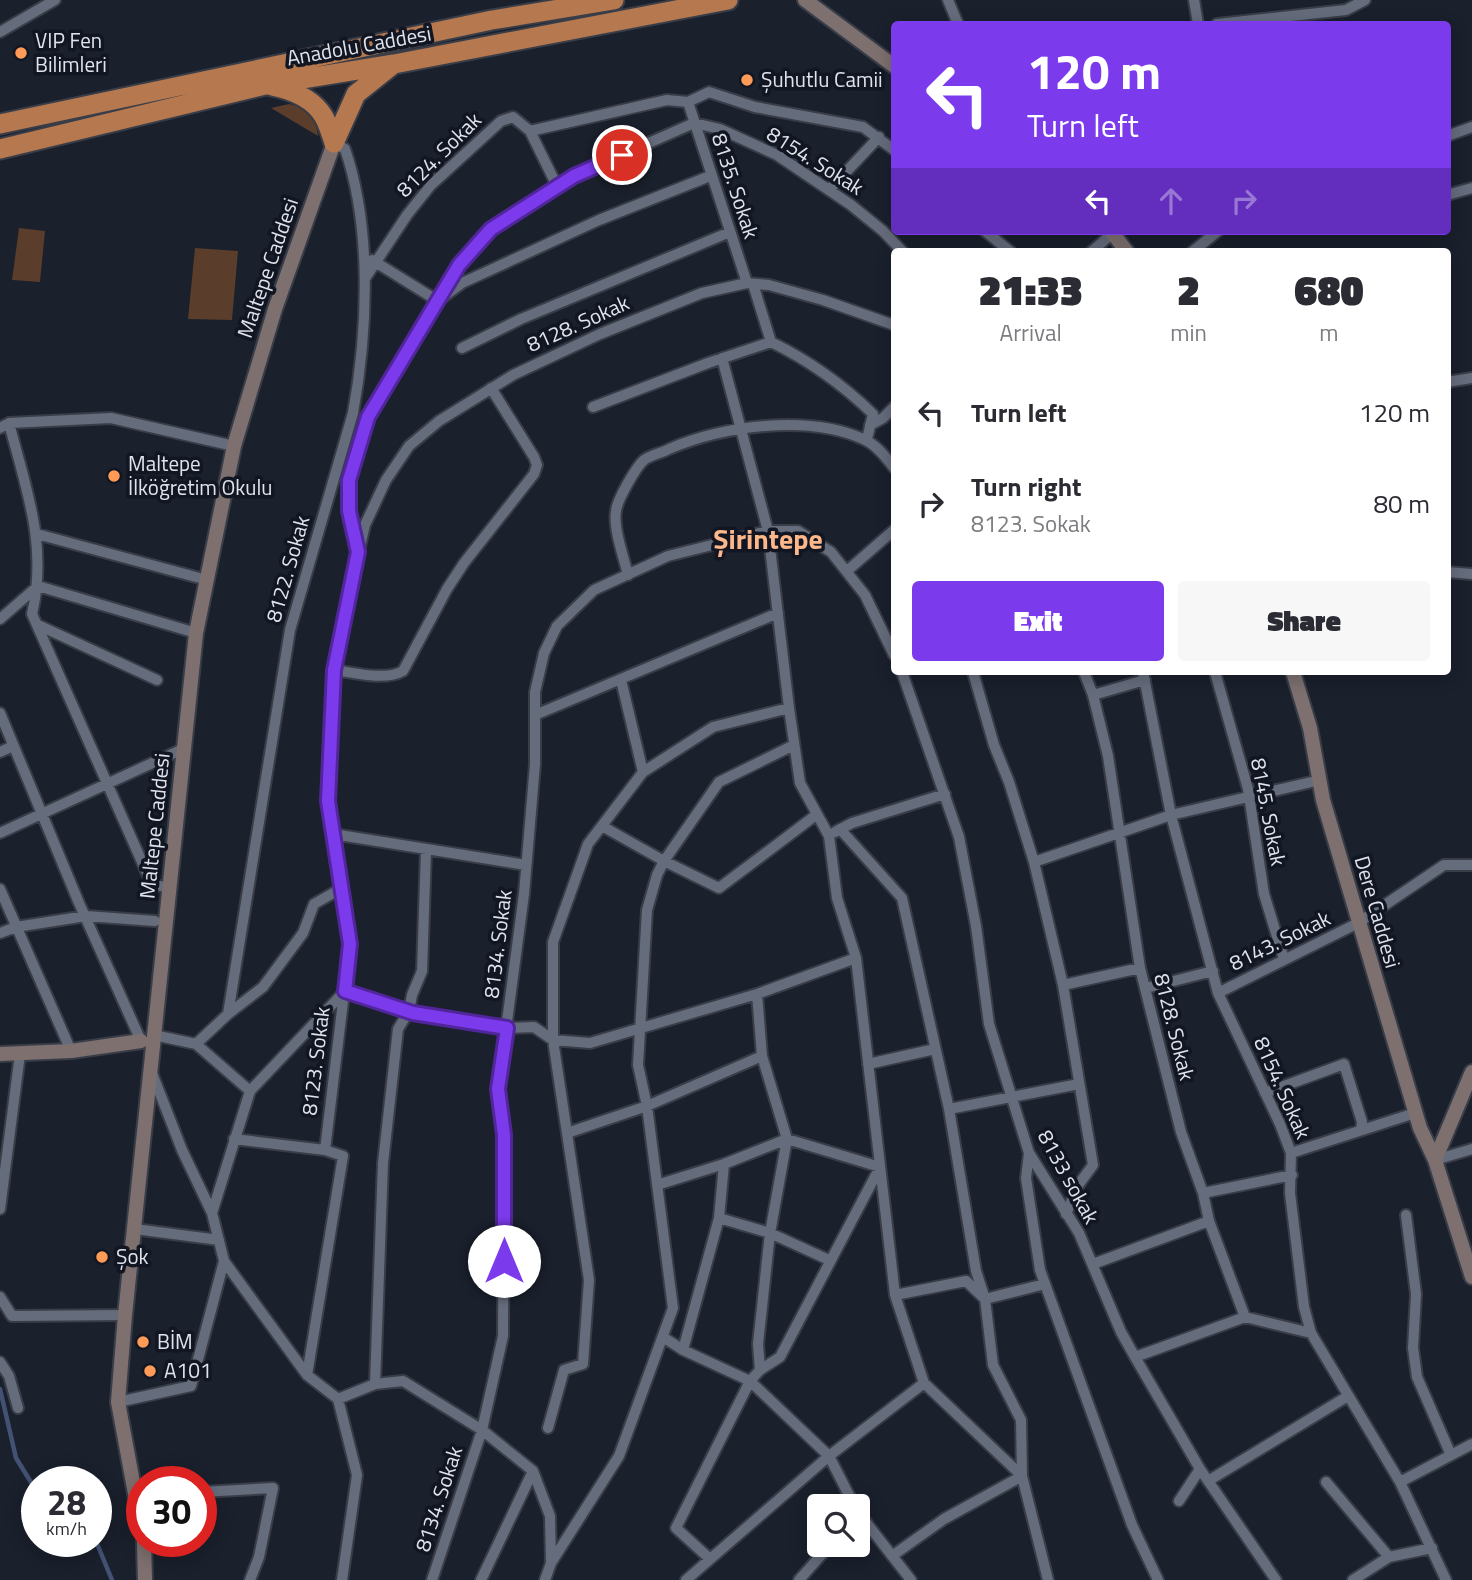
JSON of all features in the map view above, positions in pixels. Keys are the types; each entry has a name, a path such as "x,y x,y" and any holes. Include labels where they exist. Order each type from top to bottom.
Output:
{"highway":[{"name":"Anadolu Caddesi","path":"0,149 265,85 492,20 614,0"},
{"name":"Anadolu Caddesi","path":"0,124 353,61 394,64 728,0"},
{"path":"353,61 356,94"},
{"path":"334,143 356,94 394,64"},
{"path":"265,85 298,93 310,102 324,116 334,143"}],"street":[{"path":"0,32 55,0"},
{"path":"804,0 891,64"},
{"path":"948,0 957,21"},
{"path":"1195,0 1198,21"},
{"path":"1247,21 1346,10 1365,0"},
{"path":"1309,21 1322,12"},
{"path":"557,186 530,131 667,100 688,102 709,92 755,107 863,127 891,147"},
{"name":"8135. Sokak","path":"688,102 710,176 771,342"},
{"name":"8124. Sokak","path":"366,277 407,215 431,185 501,121 513,117 530,131"},
{"name":"8123. Sokak","path":"325,1150 350,944 328,801 334,670 358,552 349,511 349,480 368,417 459,265 491,229 574,176 694,123"},
{"name":"8154. Sokak","path":"694,123 720,129 777,155 830,190 883,231 899,248"},
{"path":"1451,135 1472,127"},
{"path":"830,190 879,137"},
{"name":"8122. Sokak","path":"228,1014 290,630 353,413 358,387 366,277 355,179 345,149 334,143"},
{"name":"Maltepe Caddesi","path":"131,1466 118,1402 151,1071 148,1038 169,888 196,633 234,446 275,309 334,143"},
{"path":"363,255 438,301 462,282 599,220 710,176"},
{"path":"1451,194 1472,188"},
{"path":"462,348 521,319 730,232"},
{"path":"990,235 1006,248"},
{"path":"1094,248 1109,235"},
{"path":"1197,248 1213,235"},
{"name":"8128. Sokak","path":"358,552 365,525 386,480 409,446 439,421 513,374 612,329 702,293 750,283 769,285 823,300 891,324"},
{"path":"593,407 771,342 802,357 849,390 873,414 865,439"},
{"path":"722,358 768,531 800,783 829,836 837,898 856,958 895,1295 923,1383 1022,1476"},
{"path":"1451,381 1472,378"},
{"path":"358,387 368,417"},
{"path":"334,670 365,675 394,675 403,670 458,572 534,474 537,466 534,457 491,388"},
{"path":"870,425 891,410"},
{"path":"169,888 156,885 150,880 32,614 38,586 37,534 4,426 111,418 234,446"},
{"path":"628,575 616,511 628,485 645,460 692,440 740,430 806,425 865,439 891,464"},
{"path":"768,531 798,531 831,552 865,595 891,649"},
{"name":"8134. Sokak","path":"432,1580 482,1430 503,1336 504,1135 498,1089 526,866 535,764 535,692 544,653 557,626 594,590 667,556 768,531"},
{"path":"847,572 891,533"},
{"path":"37,534 207,580"},
{"path":"1451,572 1472,575"},
{"path":"0,619 38,586"},
{"path":"38,586 196,633"},
{"path":"535,715 778,613"},
{"path":"38,625 157,680"},
{"name":"8133 sokak","path":"903,675 959,837 976,926 989,1024 1029,1153 1079,1233 1121,1332 1135,1357 1200,1469 1276,1580"},
{"path":"974,675 994,746 1009,782 1034,862 1063,985 1093,1165 1079,1185 1066,1214"},
{"name":"8128. Sokak","path":"1085,675 1093,695 1108,756 1140,968 1181,1132 1203,1193 1209,1221 1245,1317"},
{"name":"8145. Sokak","path":"1216,675 1249,798 1264,894 1284,960"},
{"name":"Dere Caddesi","path":"1294,675 1310,728 1320,780 1358,923 1415,1114 1435,1160 1472,1277"},
{"path":"1093,695 1144,676"},
{"name":"8154. Sokak","path":"1144,676 1171,815 1218,993 1291,1153 1290,1193 1304,1307 1311,1333 1400,1482 1446,1580"},
{"path":"621,680 643,772"},
{"path":"548,1428 564,1370 583,1364 589,1280 553,1040 553,942 588,844 643,772 713,727 789,708"},
{"path":"0,713 86,915 148,1038"},
{"path":"545,1580 551,1563 619,1456 673,1308 638,1065 647,911 657,876 664,861 719,782 794,745"},
{"path":"0,752 13,746"},
{"path":"0,833 185,748"},
{"path":"1034,862 1171,815 1320,780"},
{"path":"829,836 852,823 945,794"},
{"path":"602,825 664,861 719,888 816,815"},
{"path":"841,829 902,898 949,1110 976,1271 985,1299 993,1365 1021,1420 1022,1476 1048,1580"},
{"path":"333,834 526,866"},
{"path":"375,1384 383,1163 398,1028 409,1011 422,971 426,850"},
{"name":"8143. Sokak","path":"1218,993 1358,923 1444,865 1472,865"},
{"path":"196,1044 228,1014 263,987 303,933 314,904 342,888"},
{"path":"0,889 71,1051"},
{"path":"0,933 16,927 86,915 155,921"},
{"path":"212,1213 250,1091 345,991 409,1011 507,1028 534,1027 553,1040 590,1043 757,994 856,958"},
{"path":"1063,985 1140,968"},
{"path":"1146,988 1213,971"},
{"path":"757,994 762,1056 788,1139 770,1233 758,1344 761,1370"},
{"path":"0,1054 71,1051 148,1038 196,1044 250,1091"},
{"path":"869,1065 935,1049"},
{"path":"0,1209 20,1054"},
{"path":"567,1133 646,1107 762,1056"},
{"path":"1265,1093 1344,1065 1362,1122 1362,1130"},
{"path":"151,1071 182,1150 212,1213 224,1261 307,1375 338,1399 357,1475 342,1580"},
{"path":"1435,1160 1472,1072"},
{"path":"949,1110 1079,1084"},
{"path":"1291,1153 1415,1114"},
{"path":"234,1139 325,1150 343,1156 307,1375"},
{"path":"657,1185 724,1164 788,1139 880,1167"},
{"path":"1435,1160 1472,1149"},
{"path":"1029,1153 1026,1178 1040,1270 1132,1525 1158,1580"},
{"path":"683,1350 719,1218 724,1164"},
{"path":"710,1559 676,1528 750,1381 780,1357 880,1167"},
{"path":"1203,1193 1292,1175"},
{"path":"1406,1215 1416,1294 1413,1348 1417,1377 1451,1455"},
{"path":"719,1218 770,1233 829,1260"},
{"path":"1093,1264 1209,1221"},
{"path":"135,1229 219,1240"},
{"path":"118,1402 191,1386 224,1261"},
{"path":"895,1295 966,1281 985,1299"},
{"path":"985,1299 1045,1284"},
{"path":"0,1297 12,1316 125,1315"},
{"path":"1135,1357 1245,1317 1311,1333"},
{"path":"663,1337 683,1350 750,1381 828,1456 848,1494"},
{"path":"0,1362 9,1376 18,1408"},
{"path":"338,1399 375,1384 403,1381 482,1430 533,1471 550,1516 551,1563"},
{"path":"686,1580 828,1456 923,1383"},
{"path":"1208,1481 1348,1396"},
{"path":"1400,1482 1472,1444"},
{"path":"1179,1501 1200,1469"},
{"path":"481,1580 533,1471"},
{"path":"892,1556 944,1519 1022,1476"},
{"path":"1326,1482 1389,1557"},
{"path":"217,1491 273,1488 259,1557 250,1580"},
{"path":"870,1528 911,1580"},
{"path":"1353,1580 1389,1557 1432,1548"},
{"path":"144,1557 145,1580"},
{"path":"799,1580 819,1557"}],"shaded area":[{"path":"289,104 310,114 316,124 318,136 271,108"},
{"path":"19,228 45,231 40,282 12,280"},
{"path":"195,248 238,251 232,320 188,319"}],"waterway":[{"path":"0,1389 16,1458 21,1466"},
{"path":"103,1557 112,1580"}],"place":[{"name":"VIP Fen Bilimleri","path":"21,53"},
{"name":"Şuhutlu Camii","path":"747,80"},
{"name":"Maltepe İlköğretim Okulu","path":"114,476"},
{"name":"Şok","path":"102,1257"},
{"name":"BİM","path":"143,1342"},
{"name":"A101","path":"150,1371"}],"district":[{"name":"Şirintepe","path":"768,539"}],"route":[{"path":"504,1261 504,1135 498,1089 507,1028 413,1013 345,991 350,944 328,801 334,670 358,552 349,511 349,480 368,417 459,265 491,229 574,176 622,155"}]}
